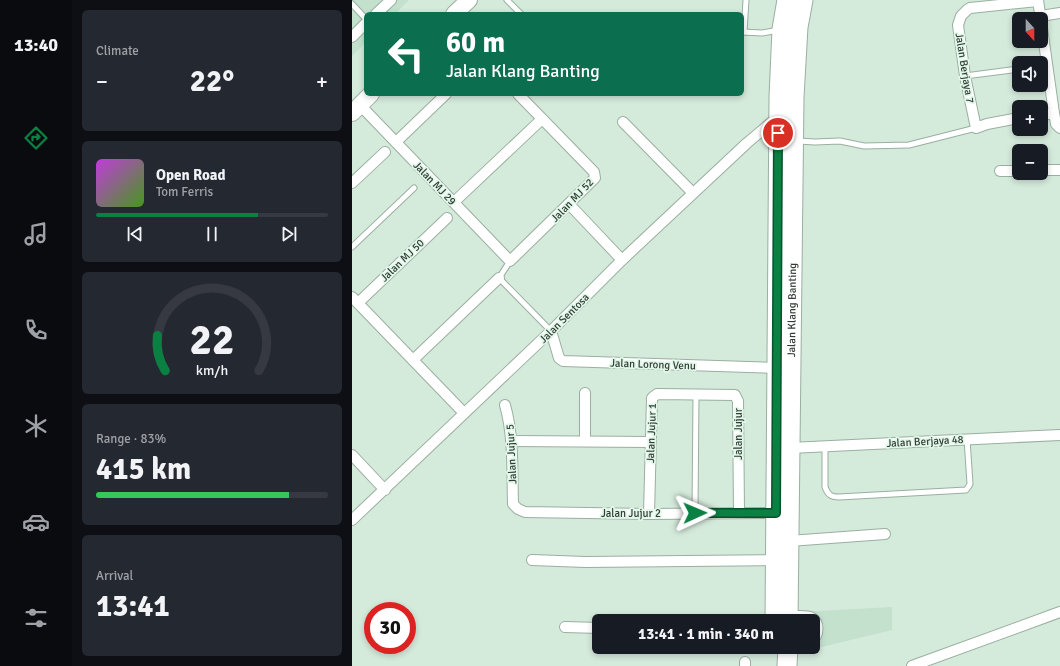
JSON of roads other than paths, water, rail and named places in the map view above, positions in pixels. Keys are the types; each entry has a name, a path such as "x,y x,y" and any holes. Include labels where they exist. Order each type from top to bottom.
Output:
{"highway":[{"name":"Jalan Klang Banting","path":"783,614 776,560 778,117 782,29 787,0"},
{"name":"Jalan Klang Banting","path":"785,614 797,540 790,448 793,141 798,27 803,0"}],"main road":[{"path":"456,12 469,0"}],"street":[{"path":"378,12 391,0"},
{"path":"1038,1 1040,12"},
{"name":"Jalan Berjaya 7","path":"976,128 965,76 958,25 961,16 970,8 1038,1"},
{"path":"1048,15 1060,14"},
{"path":"352,38 364,26"},
{"path":"1048,84 1056,124 1060,128"},
{"path":"396,142 444,96"},
{"path":"454,202 542,119 520,96"},
{"name":"Jalan MJ 29","path":"361,104 510,261"},
{"path":"1048,114 1054,113"},
{"name":"Jalan Sentosa","path":"352,520 464,414 622,260 747,143 778,117"},
{"name":"Jalan MJ 52","path":"510,261 595,178 594,172 542,119"},
{"path":"976,128 1012,119"},
{"path":"622,122 693,193"},
{"path":"352,183 385,152"},
{"path":"1048,170 1060,170"},
{"path":"1000,171 1012,171"},
{"path":"569,204 622,260"},
{"name":"Jalan MJ 50","path":"355,300 447,218"},
{"path":"412,360 499,278"},
{"path":"355,300 464,414"},
{"name":"Jalan Lorong Venu","path":"550,331 559,358 563,362 777,368"},
{"path":"585,393 585,441"},
{"name":"Jalan Jujur 1","path":"649,514 652,398 658,394 696,394"},
{"name":"Jalan Jujur","path":"696,394 735,395 738,401 739,513"},
{"name":"Jalan Jujur 5","path":"505,405 510,423 513,504"},
{"name":"Jalan Berjaya 48","path":"790,448 1060,435"},
{"path":"511,441 651,442"},
{"path":"352,455 385,490"},
{"name":"Jalan Jujur 2","path":"513,504 518,509 525,512 649,514 776,513"},
{"path":"797,540 885,534"},
{"path":"532,560 585,562 776,560"},
{"path":"912,666 1060,612"},
{"path":"566,627 592,628"}],"lane":[{"path":"507,0 519,12"},
{"path":"744,21 746,0"},
{"path":"352,4 364,17"},
{"path":"744,32 762,33 782,29"},
{"path":"965,76 1012,70"},
{"path":"793,141 840,141 864,146 909,146 976,128"},
{"path":"352,247 414,188"},
{"path":"510,261 499,278 550,331"},
{"path":"695,513 696,394"},
{"path":"825,446 825,487 827,492 832,497 839,497 966,490 970,484 967,439"}]}
